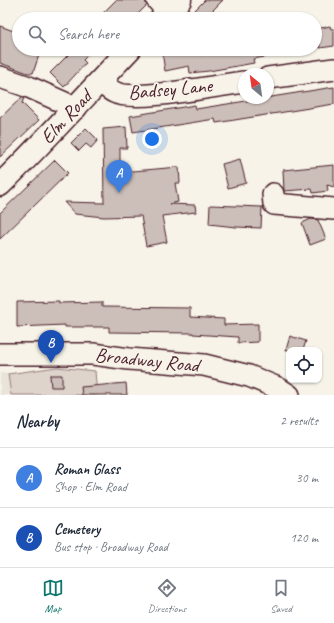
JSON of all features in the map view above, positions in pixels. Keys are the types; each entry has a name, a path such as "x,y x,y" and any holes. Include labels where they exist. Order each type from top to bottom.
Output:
{"main road":[{"name":"Elm Road","path":"0,185 76,108 123,56"}],"street":[{"path":"274,77 334,69"},
{"path":"0,77 29,87 76,108"},
{"name":"Badsey Lane","path":"100,80 114,93 131,96 153,95 238,83"},
{"path":"273,194 274,204 334,209"},
{"name":"Broadway Road","path":"0,354 93,354 129,359 204,365 249,376 278,388 289,395"}],"shaded area":[{"path":"57,367 95,371 97,395 11,395 8,374"},
{"path":"0,373 8,374 11,395 0,395"}],"building":[{"path":"116,0 145,0 147,5 140,12 104,12"},
{"path":"205,0 223,0 211,12 193,12"},
{"path":"0,26 12,30 12,56 39,56 33,73 28,73 0,63"},
{"path":"330,26 331,29 334,29 334,46 322,48 322,28"},
{"path":"67,56 87,56 83,60 86,63 64,87 50,73"},
{"path":"163,56 270,56 253,59 254,63 209,71 190,73 189,66 165,71"},
{"path":"334,87 334,104 216,123 215,119 133,132 130,116 195,105 196,109 238,102 238,104 274,104 274,97"},
{"path":"22,97 24,98 22,103 39,120 0,157 0,118"},
{"path":"126,127 127,148 120,148 120,170 133,171 179,167 180,183 175,183 178,202 169,204 195,205 196,212 162,216 167,242 146,246 141,216 104,217 75,214 64,202 104,203 103,129"},
{"path":"86,128 98,140 91,148 86,144 79,151 71,143"},
{"path":"240,159 246,183 228,188 222,164"},
{"path":"55,160 68,173 0,239 0,213"},
{"path":"334,165 334,187 327,185 328,191 313,193 312,189 284,191 283,170"},
{"path":"210,205 262,207 261,228 209,224"},
{"path":"311,219 318,220 326,239 310,245 302,223"},
{"path":"59,301 59,303 102,302 102,307 190,308 190,317 224,319 224,325 258,324 258,342 238,343 238,337 193,333 109,332 109,327 65,327 65,325 17,327 17,302"},
{"path":"290,336 306,341 304,347 287,347"},
{"path":"50,375 62,375 62,387 51,387"},
{"path":"126,383 127,395 82,395 81,387"}],"place":[{"name":"Roman Glass","path":"119,193"},
{"name":"Cemetery","path":"51,363"}]}
